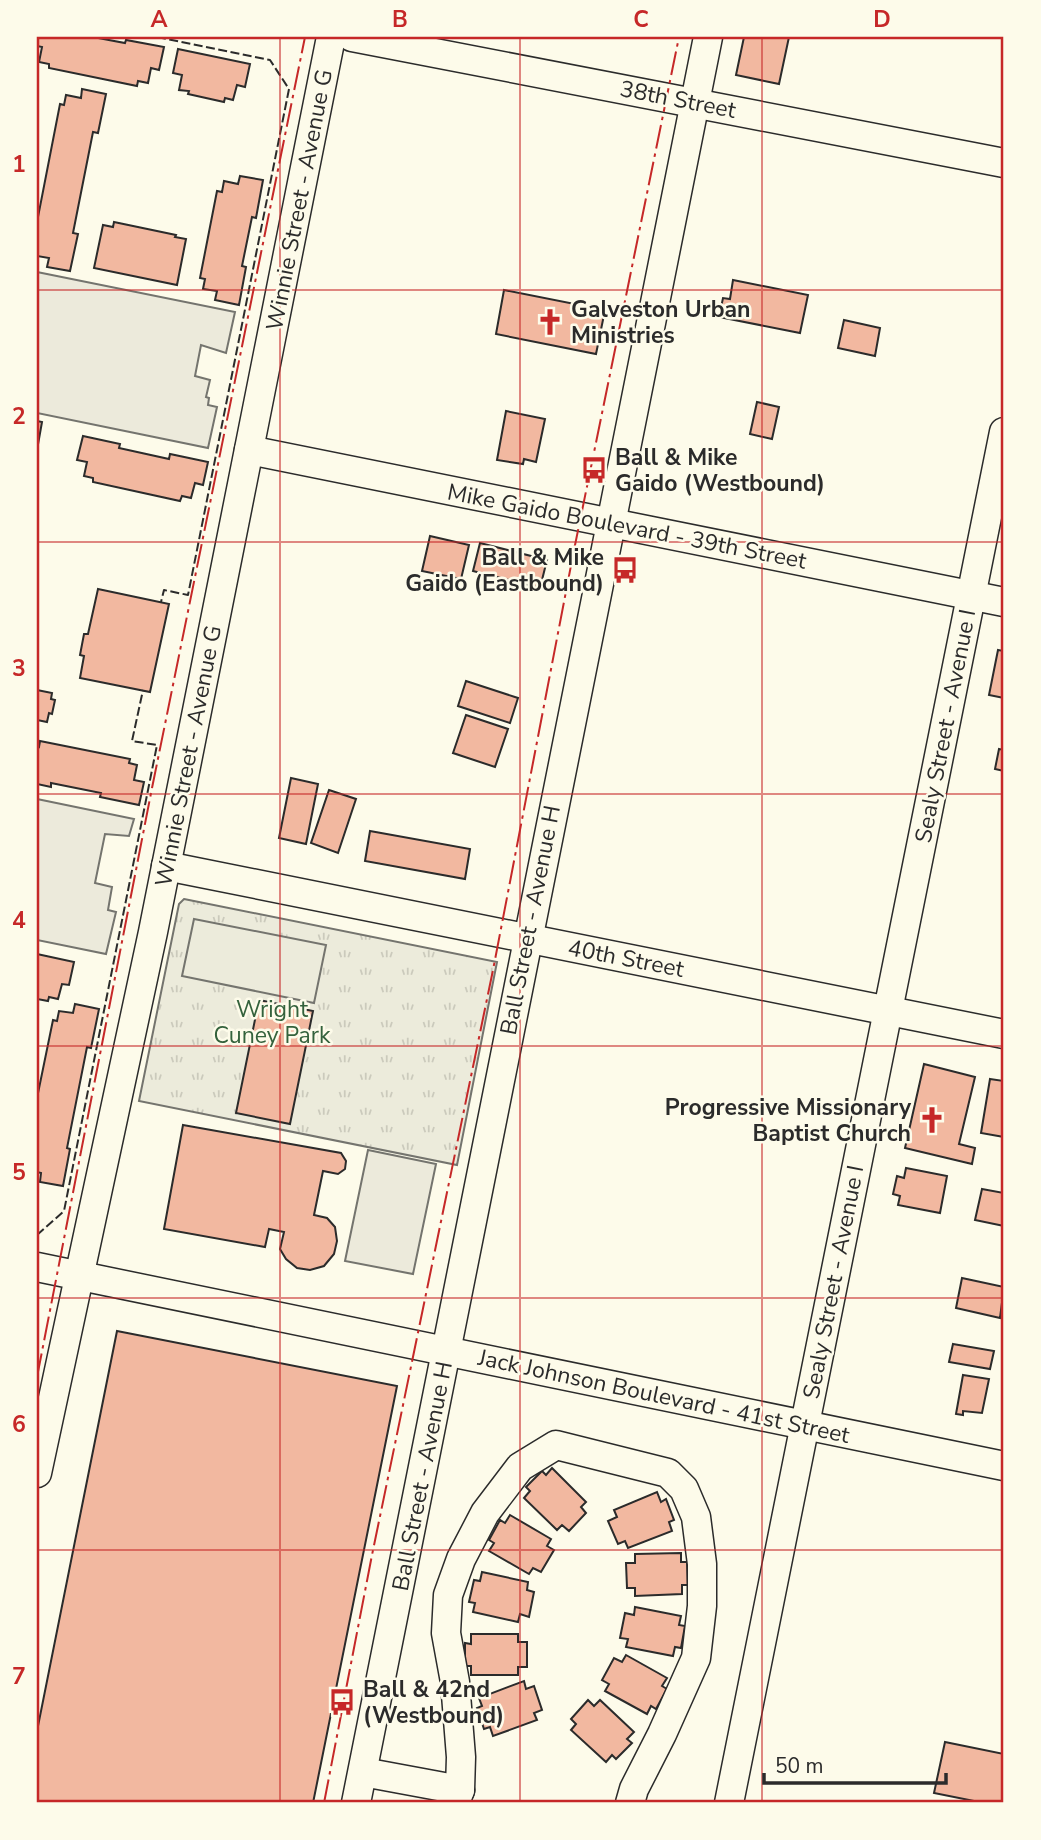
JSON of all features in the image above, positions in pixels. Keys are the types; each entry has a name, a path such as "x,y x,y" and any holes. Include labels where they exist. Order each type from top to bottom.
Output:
{"street":[{"name":"Winnie Street - Avenue G","path":"37,1474 166,866 331,37"},
{"name":"38th Street","path":"352,37 1004,163"},
{"name":"Ball Street - Avenue H","path":"356,1803 708,37"},
{"name":"Sealy Street - Avenue I","path":"729,1803 1004,432"},
{"name":"Mike Gaido Boulevard - 39th Street","path":"249,450 1004,602"},
{"name":"40th Street","path":"166,866 1004,1034"},
{"name":"Jack Johnson Boulevard - 41st Street","path":"37,1267 1004,1466"},
{"path":"363,1772 458,1797 461,1757 455,1682 446,1633 448,1595 461,1559 485,1513 520,1467 556,1445 668,1473 684,1489 696,1517 702,1564 702,1606 696,1658 634,1788 630,1803"}],"green space":[{"name":"Wright Cuney Park","path":"184,899 497,962 457,1165 139,1101 179,904"},
{"path":"194,919 326,945 314,1003 182,976"}],"shaded area":[{"path":"37,272 235,312 226,353 201,345 195,376 210,380 206,397 209,398 208,405 217,407 208,448 37,413"},
{"path":"37,799 134,819 129,836 105,834 95,883 112,887 108,910 116,912 106,954 37,940"},
{"path":"368,1150 436,1164 413,1274 345,1261"}],"building":[{"path":"37,37 93,37 164,47 159,70 151,68 148,83 138,81 137,86 49,68 49,64 39,62 42,47 37,46"},
{"path":"744,37 789,37 779,84 736,75"},
{"path":"178,49 250,64 245,87 237,85 233,100 225,98 224,102 179,90 182,75 173,73"},
{"path":"82,89 106,94 98,133 93,132 73,233 78,234 70,271 47,267 49,258 37,256 37,222 60,104 64,105 66,95 81,98"},
{"path":"240,176 263,180 256,218 252,217 242,266 246,267 239,305 215,300 217,291 203,289 205,279 200,278 217,191 222,192 224,181 238,184"},
{"path":"114,222 186,239 177,285 94,268 103,225 113,227"},
{"path":"733,280 808,295 800,333 719,317 723,298 730,299"},
{"name":"Galveston Urban Ministries","path":"504,290 605,310 596,354 496,334"},
{"path":"844,320 880,328 875,356 838,348"},
{"path":"757,402 779,407 772,439 750,434"},
{"path":"506,411 545,419 536,462 524,459 523,464 497,460"},
{"path":"37,421 42,422 37,450"},
{"path":"83,436 120,444 119,448 169,459 170,454 208,462 203,485 195,483 191,498 182,496 180,501 93,482 93,478 84,476 87,462 77,460"},
{"path":"430,536 469,545 461,579 422,571"},
{"path":"480,543 547,560 540,588 473,571"},
{"path":"98,589 169,604 150,692 80,678 84,634 88,634"},
{"path":"998,650 1004,651 1004,698 989,695"},
{"path":"466,681 518,698 510,723 458,706"},
{"path":"37,690 52,693 51,699 55,700 47,722 37,720"},
{"path":"466,715 508,729 495,767 453,753"},
{"path":"40,741 130,759 129,763 137,765 134,780 144,782 139,805 100,797 101,793 51,783 51,787 37,784 37,746 39,747"},
{"path":"999,749 1004,750 1004,771 995,769"},
{"path":"291,778 318,784 306,844 279,838"},
{"path":"329,790 356,799 338,853 311,843"},
{"path":"370,831 470,849 465,879 365,861"},
{"path":"37,954 74,962 69,985 62,984 58,999 37,999"},
{"path":"259,1000 313,1011 290,1124 236,1113"},
{"path":"75,1004 99,1009 91,1048 87,1047 67,1148 70,1149 63,1186 40,1182 41,1173 37,1172 37,1098 53,1020 57,1021 59,1011 73,1013"},
{"path":"924,1064 975,1077 959,1144 975,1148 972,1164 905,1148"},
{"path":"990,1079 1004,1081 1004,1137 981,1133"},
{"path":"183,1125 341,1153 346,1161 345,1169 338,1174 323,1171 314,1215 327,1218 335,1227 337,1241 334,1254 324,1266 310,1270 297,1268 286,1259 280,1249 284,1232 269,1229 265,1247 164,1229"},
{"path":"906,1168 947,1176 940,1213 898,1205 900,1196 893,1194 897,1176 904,1178"},
{"path":"982,1189 1004,1193 1004,1226 975,1220"},
{"path":"962,1278 1004,1287 1000,1318 956,1308"},
{"path":"117,1331 397,1386 313,1803 37,1803 37,1731"},
{"path":"953,1344 994,1351 990,1369 949,1362"},
{"path":"963,1375 989,1379 982,1413 963,1411 963,1415 956,1414"},
{"path":"552,1468 586,1502 581,1507 586,1513 569,1531 562,1525 557,1530 524,1498 530,1491 526,1487 542,1471 546,1475"},
{"path":"657,1492 661,1502 666,1499 674,1520 669,1522 672,1531 628,1548 625,1541 618,1544 608,1521 617,1517 614,1510"},
{"path":"510,1515 551,1539 547,1546 554,1550 541,1572 533,1568 529,1574 489,1551 494,1543 489,1540 500,1520 505,1523"},
{"path":"681,1553 681,1562 687,1562 688,1585 682,1585 682,1594 635,1596 635,1588 627,1588 626,1563 635,1563 635,1554"},
{"path":"482,1572 528,1582 527,1590 534,1592 529,1617 520,1614 518,1622 473,1612 475,1603 469,1602 474,1580 480,1581"},
{"path":"635,1607 681,1616 679,1625 685,1626 681,1648 675,1647 673,1656 626,1647 628,1639 620,1638 625,1613 634,1615"},
{"path":"471,1634 518,1634 518,1642 527,1642 527,1667 518,1667 518,1675 471,1675 471,1666 465,1666 465,1643 471,1644"},
{"path":"626,1655 667,1678 662,1686 667,1689 656,1709 651,1706 647,1714 605,1691 609,1684 602,1680 614,1658 622,1662"},
{"path":"524,1681 526,1689 534,1686 542,1710 534,1713 537,1720 493,1736 490,1727 484,1729 477,1708 482,1706 479,1698"},
{"path":"588,1700 594,1706 600,1700 634,1732 627,1739 632,1743 616,1759 612,1755 606,1762 571,1730 576,1724 571,1719"},
{"path":"945,1742 1004,1754 1004,1803 984,1803 934,1793"}],"fence":[{"path":"157,37 270,60 289,89 188,595 164,590 161,602"},
{"path":"37,1235 64,1211 157,745 132,741 143,690"}],"power":[{"path":"37,1377 152,788 305,37"},
{"path":"324,1803 679,37"}],"place":[{"name":"Galveston Urban Ministries","path":"550,322"},
{"name":"Ball & Mike Gaido (Westbound)","path":"594,470"},
{"name":"Ball & Mike Gaido (Eastbound)","path":"625,570"},
{"name":"Progressive Missionary Baptist Church","path":"932,1120"},
{"name":"Ball & 42nd (Westbound)","path":"342,1702"}]}
